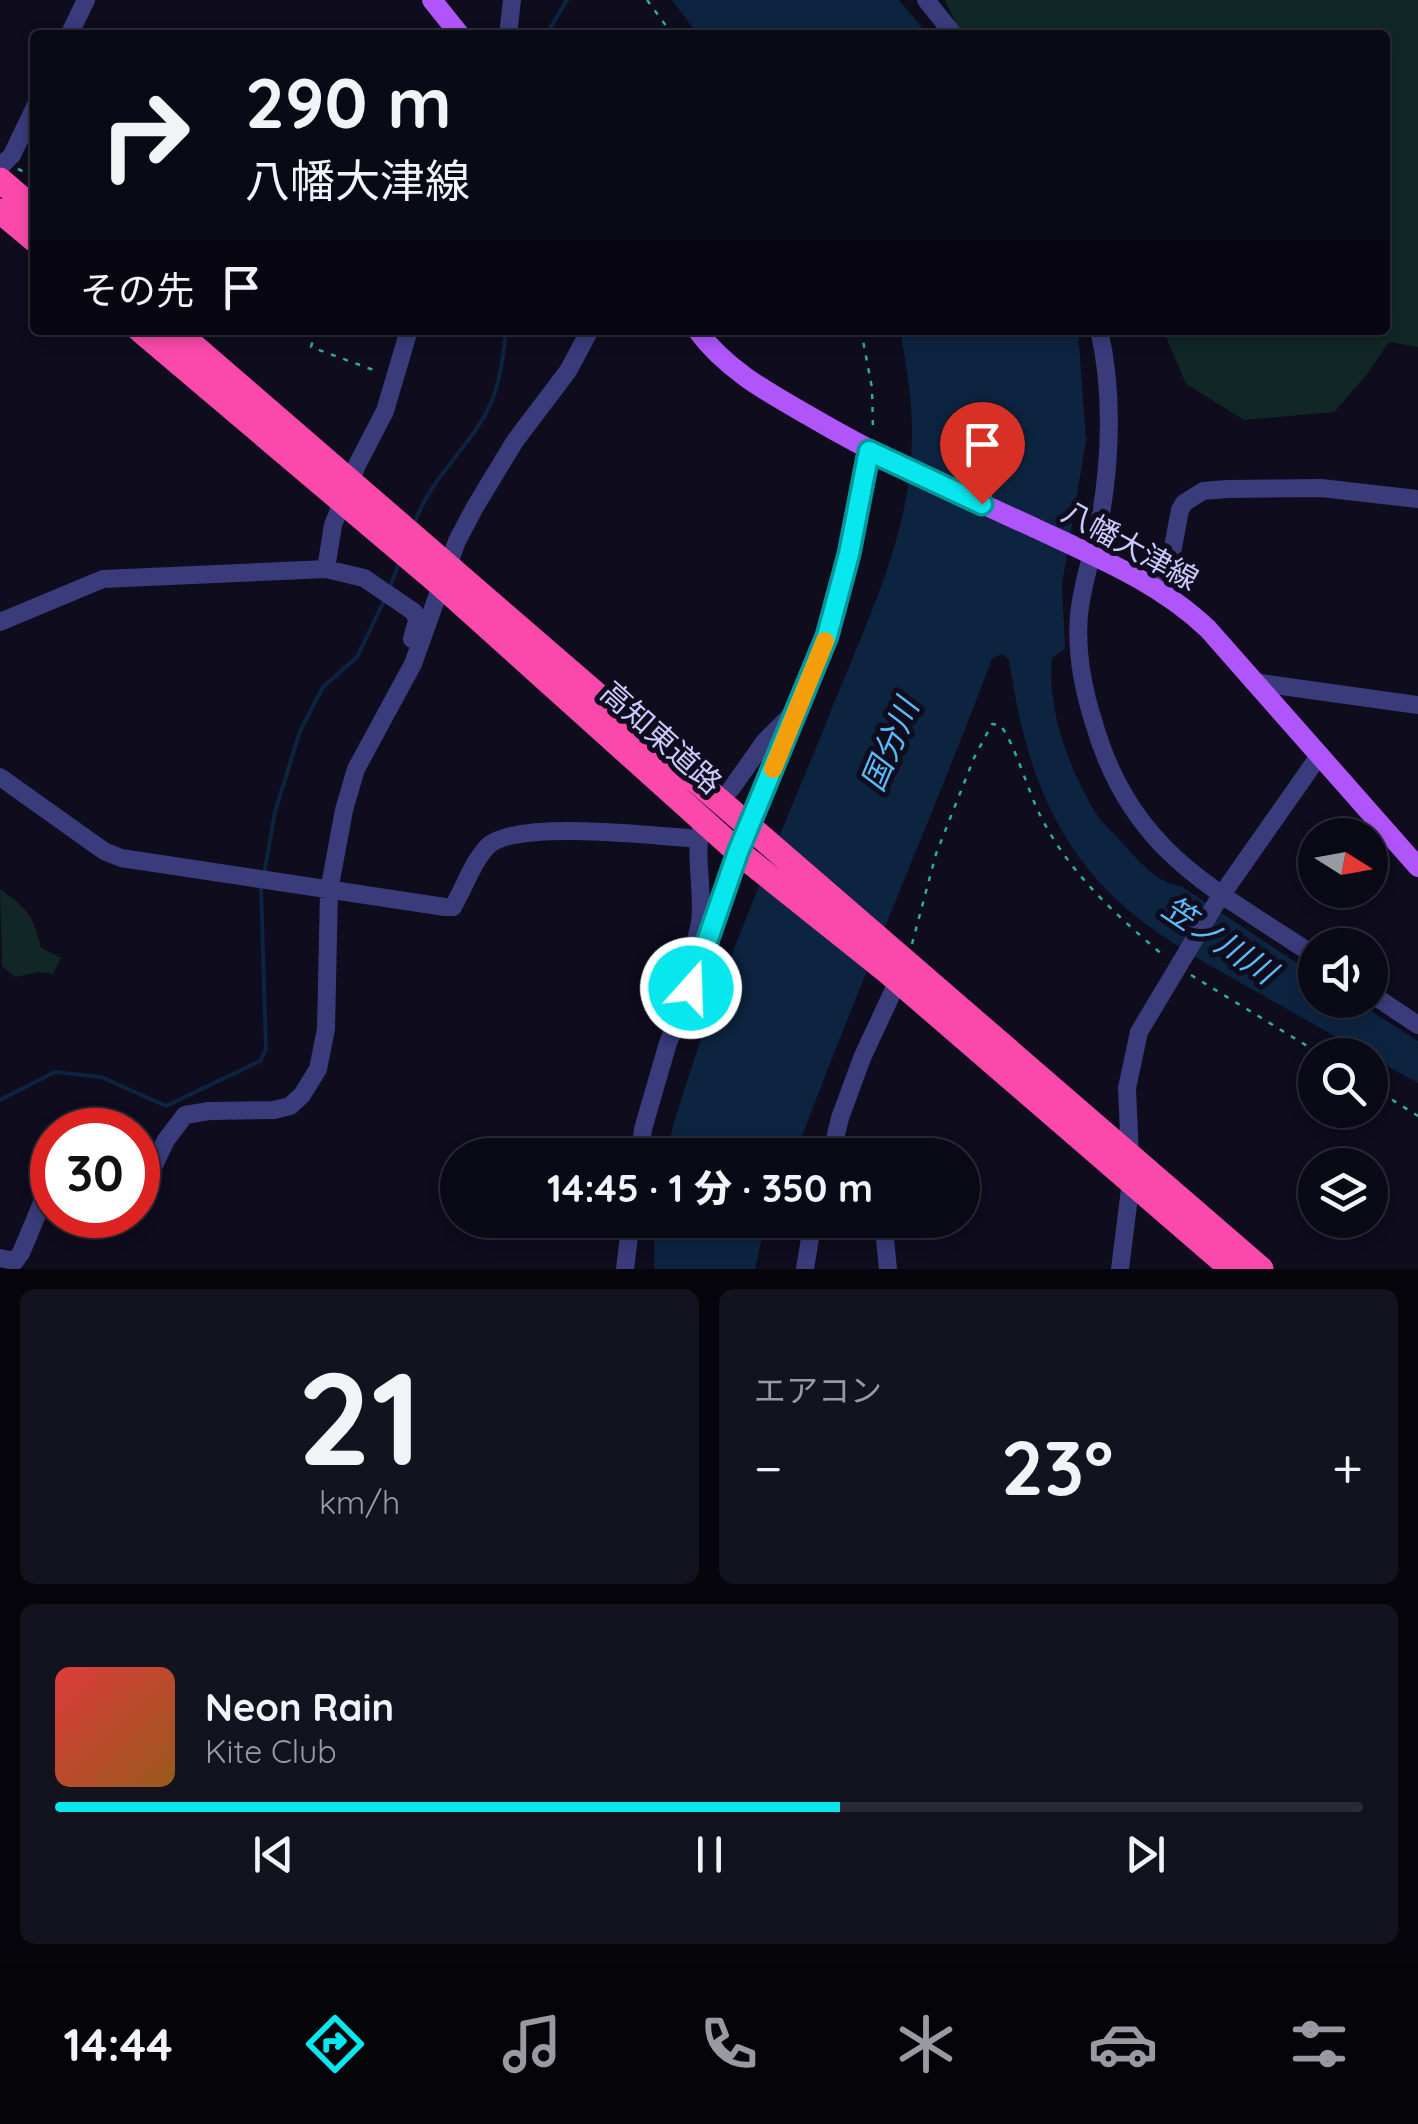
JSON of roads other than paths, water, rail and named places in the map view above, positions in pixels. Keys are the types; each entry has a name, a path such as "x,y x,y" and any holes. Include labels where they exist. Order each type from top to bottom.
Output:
{"highway":[{"path":"0,180 30,206"},
{"path":"0,211 30,236"},
{"name":"高知東道路","path":"146,335 393,530 748,844 1131,1170 1261,1269"},
{"name":"高知東道路","path":"180,335 346,491"},
{"name":"高知東道路","path":"1131,1170 1232,1269"}],"main road":[{"path":"432,0 456,30"},
{"name":"八幡大津線","path":"700,335 752,383 872,452 1091,554 1188,610 1418,868"}],"street":[{"path":"72,30 86,0"},
{"path":"509,30 512,0"},
{"path":"926,0 952,30"},
{"path":"944,0 954,30"},
{"path":"0,166 12,155 30,117"},
{"path":"326,569 332,525 385,412 408,335"},
{"path":"160,1153 186,1115 290,1106 318,1069 326,1029 330,891 344,810 356,769 413,664 434,566 466,524 515,441 568,371 587,335"},
{"path":"1100,335 1107,397 1106,450 1101,516 1079,615 1086,699 1101,748 1147,832 1220,897 1298,945"},
{"path":"642,1138 668,1043 827,636 872,452"},
{"path":"1158,590 1170,563 1180,510 1184,502 1203,491 1321,488 1418,499"},
{"path":"0,622 103,579 326,569 364,578 414,612 417,621 409,650 413,664"},
{"path":"1253,682 1418,705"},
{"path":"731,789 766,741 800,706"},
{"path":"1120,1269 1131,1170 1127,1088 1139,1032 1220,897 1319,756"},
{"path":"0,777 104,852 121,858 453,907 485,850 509,836 580,831 700,834 700,923 694,955 702,961"},
{"path":"836,1138 897,968"},
{"path":"1388,1006 1418,1025"},
{"path":"0,1258 15,1260 30,1232"},
{"path":"625,1269 629,1238"},
{"path":"805,1269 810,1238"},
{"path":"885,1238 888,1269"}],"water":[{"path":"672,0 899,0 924,30 694,30"},
{"path":"901,335 1078,335 1086,440 1062,585 1065,649 1052,658 1051,677 1061,734 1091,805 1137,860 1150,872 1181,886 1298,964 1298,1015 1148,925 1088,869 1044,796 1026,743 1009,659 1001,654 992,659 802,1138 670,1138 719,988 887,570 904,510 912,422"},
{"path":"1303,1018 1382,1018 1418,1041 1418,1083 1388,1066 1388,1038 1339,1038"},
{"path":"655,1238 762,1238 755,1269 654,1269"}],"waterway":[{"path":"549,30 567,0"},
{"path":"414,524 428,494 488,410 499,376 505,335"},
{"path":"389,589 400,561"},
{"path":"264,874 275,812 300,731 323,687 357,657 384,601"},
{"path":"0,1100 55,1072 101,1077 166,1106 260,1061 266,1049 261,887"}],"water label":[{"name":"国分川","path":"890,745"},
{"name":"笠ノ川川","path":"1219,940"}]}
